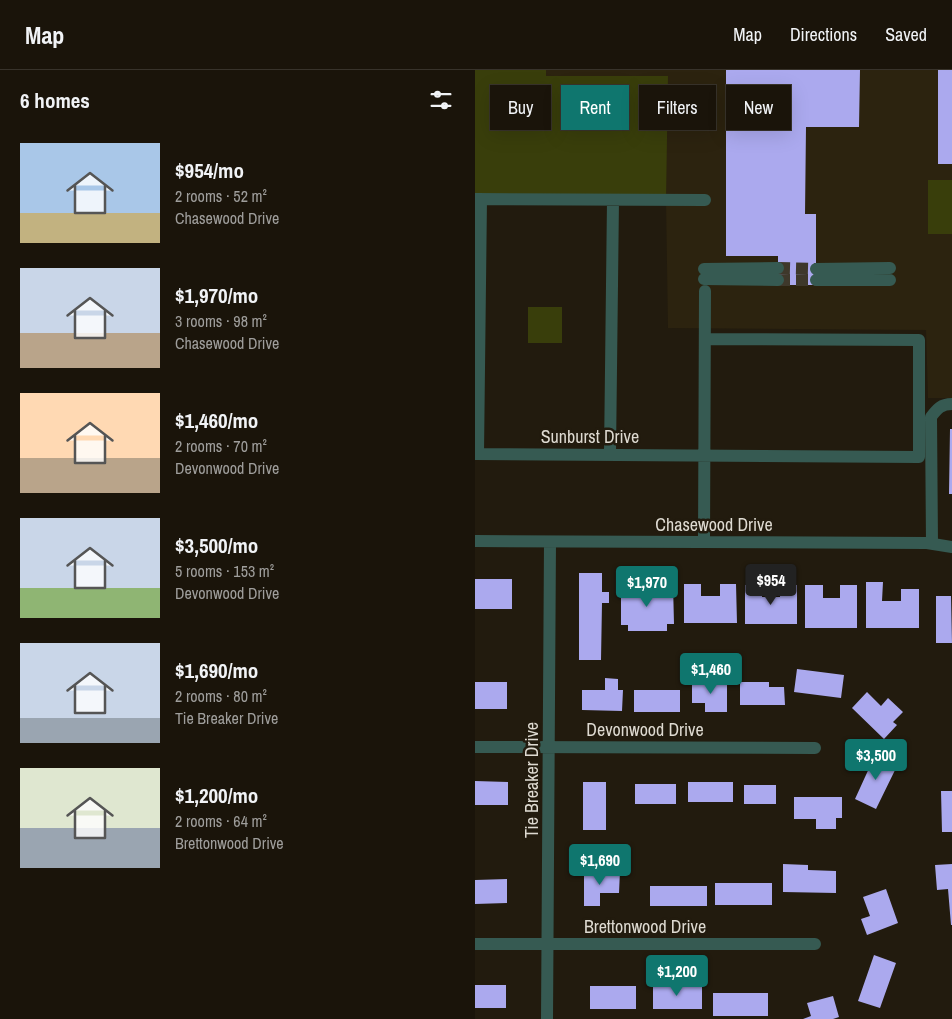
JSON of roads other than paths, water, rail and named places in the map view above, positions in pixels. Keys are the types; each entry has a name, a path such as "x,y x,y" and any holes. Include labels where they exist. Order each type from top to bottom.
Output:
{"street":[{"path":"477,454 478,199 705,200"},
{"path":"610,454 613,200"},
{"path":"704,542 705,280 778,274"},
{"path":"817,274 890,274"},
{"name":"Sunburst Drive","path":"477,454 919,457 919,340 705,339"},
{"path":"931,544 931,417 938,408 946,404 952,404"},
{"name":"Chasewood Drive","path":"475,541 931,544 952,547"},
{"name":"Tie Breaker Drive","path":"547,1019 550,542"},
{"name":"Devonwood Drive","path":"475,747 815,748"},
{"name":"Brettonwood Drive","path":"475,944 815,944"}],"tunnel":[{"path":"778,268 816,269"},
{"path":"778,280 816,280"}]}
